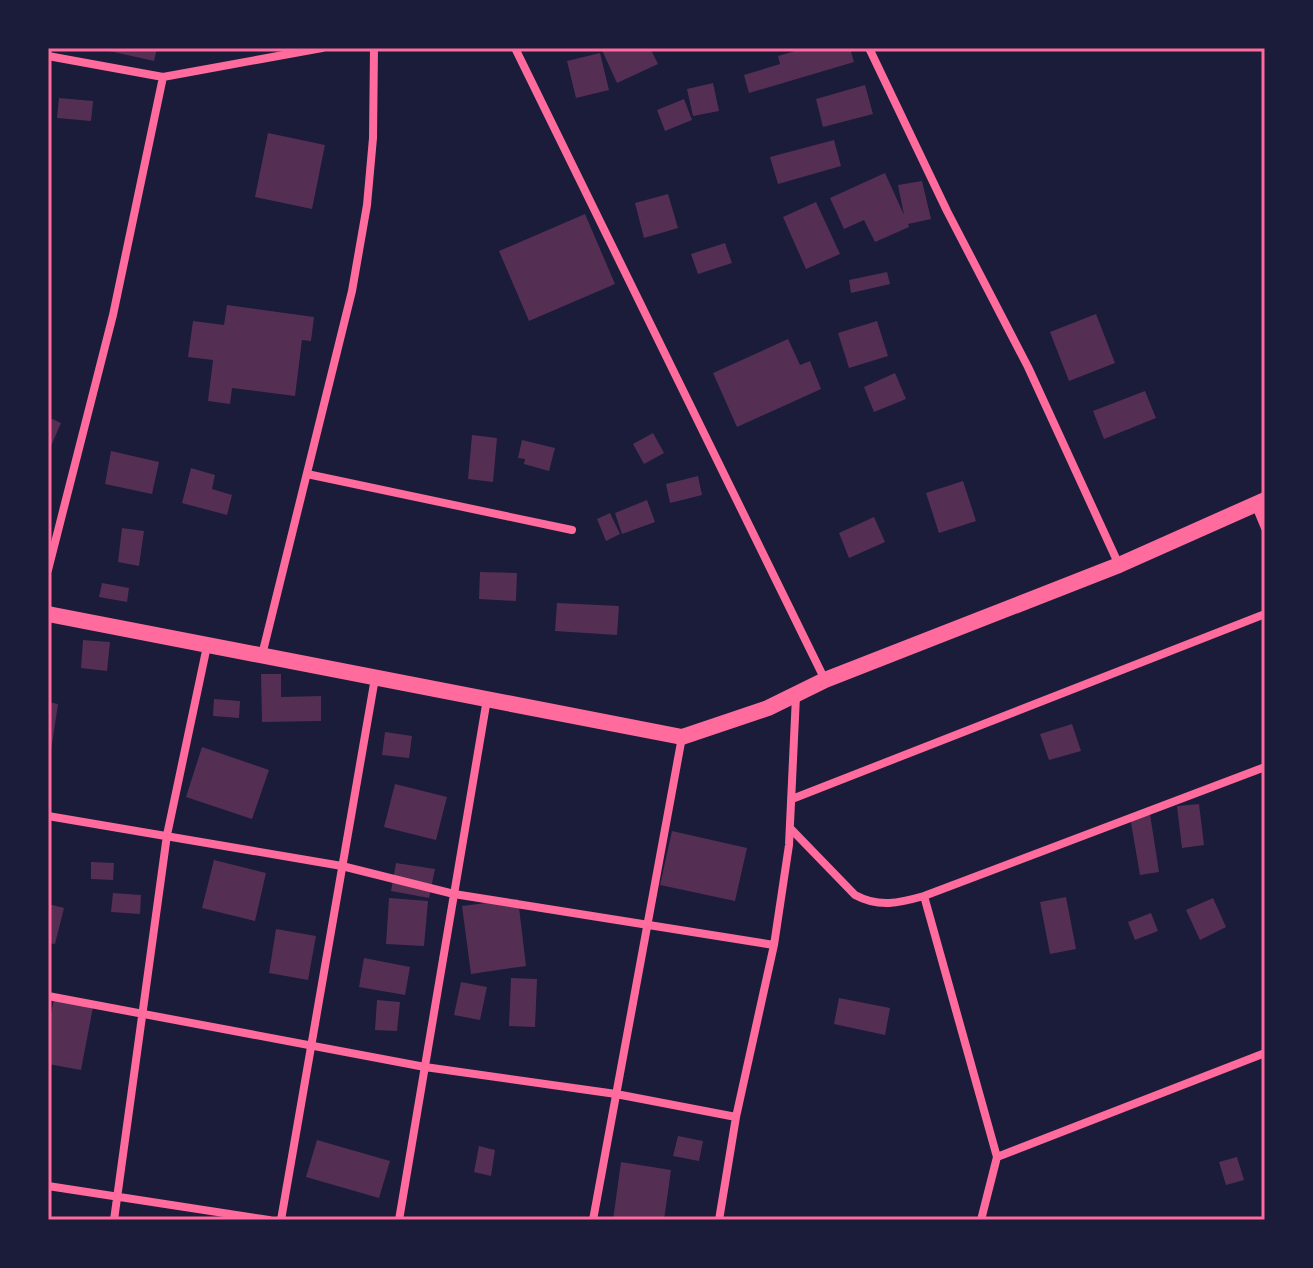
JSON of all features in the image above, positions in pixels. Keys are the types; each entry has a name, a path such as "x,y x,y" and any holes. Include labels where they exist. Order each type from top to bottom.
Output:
{"main road":[{"path":"48,614 682,737 728,723 825,680 1119,565 1260,501"}],"street":[{"path":"48,56 163,77 322,48"},
{"path":"262,655 352,291 367,205 373,138 374,48"},
{"path":"515,48 825,680"},
{"path":"869,48 947,211 1028,367 1119,565"},
{"path":"48,570 113,315 163,77"},
{"path":"307,474 572,530"},
{"path":"1260,501 1265,528"},
{"path":"792,799 1265,614"},
{"path":"114,1220 167,835 207,646"},
{"path":"281,1220 375,677"},
{"path":"719,1220 736,1117 774,945 791,829 796,695"},
{"path":"399,1220 487,699"},
{"path":"593,1220 682,737"},
{"path":"791,829 855,895 881,905 899,903 1265,767"},
{"path":"48,816 342,866 454,894 774,945"},
{"path":"924,896 997,1157 981,1220"},
{"path":"48,996 425,1067 616,1094 736,1117"},
{"path":"997,1157 1265,1053"},
{"path":"48,1186 269,1220"}],"building":[{"path":"96,48 157,48 154,61"},
{"path":"601,48 650,48 658,64 617,83"},
{"path":"806,48 850,48 854,62 749,93 744,75 780,64 778,56"},
{"path":"600,53 609,90 576,98 567,61"},
{"path":"713,83 719,111 693,116 687,89"},
{"path":"865,85 873,114 823,127 816,99"},
{"path":"59,98 93,101 91,121 57,118"},
{"path":"684,99 692,120 665,131 657,110"},
{"path":"268,133 325,145 312,209 255,197"},
{"path":"834,140 841,166 778,184 770,157"},
{"path":"885,173 904,215 898,185 922,181 931,219 908,224 909,227 875,242 864,220 844,229 830,198"},
{"path":"668,194 678,228 644,238 635,203"},
{"path":"816,202 840,254 806,269 783,217"},
{"path":"585,214 615,284 529,321 499,251"},
{"path":"725,243 732,263 698,274 691,254"},
{"path":"887,272 890,284 851,293 849,280"},
{"path":"227,305 314,317 311,341 302,340 295,396 232,388 230,404 208,401 213,360 188,357 193,321 224,325"},
{"path":"1096,314 1115,363 1069,381 1050,332"},
{"path":"877,321 888,356 849,368 838,333"},
{"path":"788,339 800,365 810,361 821,389 737,427 713,373"},
{"path":"895,373 906,399 874,412 864,387"},
{"path":"1145,391 1156,418 1104,439 1093,411"},
{"path":"48,417 61,423 51,446 48,444"},
{"path":"653,433 664,453 644,464 633,444"},
{"path":"472,435 497,438 493,482 468,479"},
{"path":"522,440 555,448 549,471 524,464 525,459 518,458"},
{"path":"111,451 159,462 152,494 105,484"},
{"path":"191,468 215,475 212,489 232,495 227,515 182,503"},
{"path":"698,476 702,495 670,503 666,484"},
{"path":"963,481 976,521 939,533 926,493"},
{"path":"647,500 655,522 622,534 615,513"},
{"path":"610,513 620,534 606,541 597,519"},
{"path":"874,517 885,542 849,558 839,533"},
{"path":"122,528 144,531 139,566 118,562"},
{"path":"480,572 517,573 516,601 479,599"},
{"path":"102,583 129,588 127,602 99,597"},
{"path":"557,603 619,606 617,635 555,631"},
{"path":"83,640 110,642 107,671 81,668"},
{"path":"261,674 281,674 281,697 321,696 321,721 262,722"},
{"path":"214,699 240,701 239,718 213,716"},
{"path":"48,702 58,704 51,751 48,751"},
{"path":"1072,724 1081,751 1049,760 1040,734"},
{"path":"385,732 412,736 409,758 382,755"},
{"path":"202,747 269,770 252,819 186,797"},
{"path":"395,784 447,797 436,840 384,827"},
{"path":"1199,804 1204,845 1182,848 1177,806"},
{"path":"1150,814 1159,872 1140,875 1130,817"},
{"path":"672,831 747,848 735,901 660,885"},
{"path":"214,860 266,873 255,921 202,908"},
{"path":"91,862 114,863 113,880 91,879"},
{"path":"396,863 435,869 429,898 391,891"},
{"path":"113,893 141,895 140,914 111,912"},
{"path":"1066,897 1076,949 1050,954 1040,902"},
{"path":"389,898 428,901 424,946 386,944"},
{"path":"1213,898 1226,927 1200,940 1186,910"},
{"path":"518,899 526,966 471,974 462,906"},
{"path":"48,904 64,908 55,944 48,943"},
{"path":"1151,913 1158,931 1135,940 1128,922"},
{"path":"276,929 316,936 308,980 269,973"},
{"path":"364,958 410,967 405,995 359,987"},
{"path":"511,978 537,979 535,1027 509,1026"},
{"path":"461,982 487,987 480,1020 454,1015"},
{"path":"839,998 890,1008 885,1035 834,1024"},
{"path":"54,999 93,1007 81,1070 48,1064 48,1028"},
{"path":"377,1000 400,1002 397,1031 375,1030"},
{"path":"678,1136 703,1141 699,1161 673,1156"},
{"path":"317,1140 390,1161 379,1198 306,1177"},
{"path":"479,1146 495,1150 491,1176 474,1172"},
{"path":"1237,1157 1244,1180 1226,1185 1219,1162"},
{"path":"621,1162 671,1170 664,1220 613,1220"}]}
